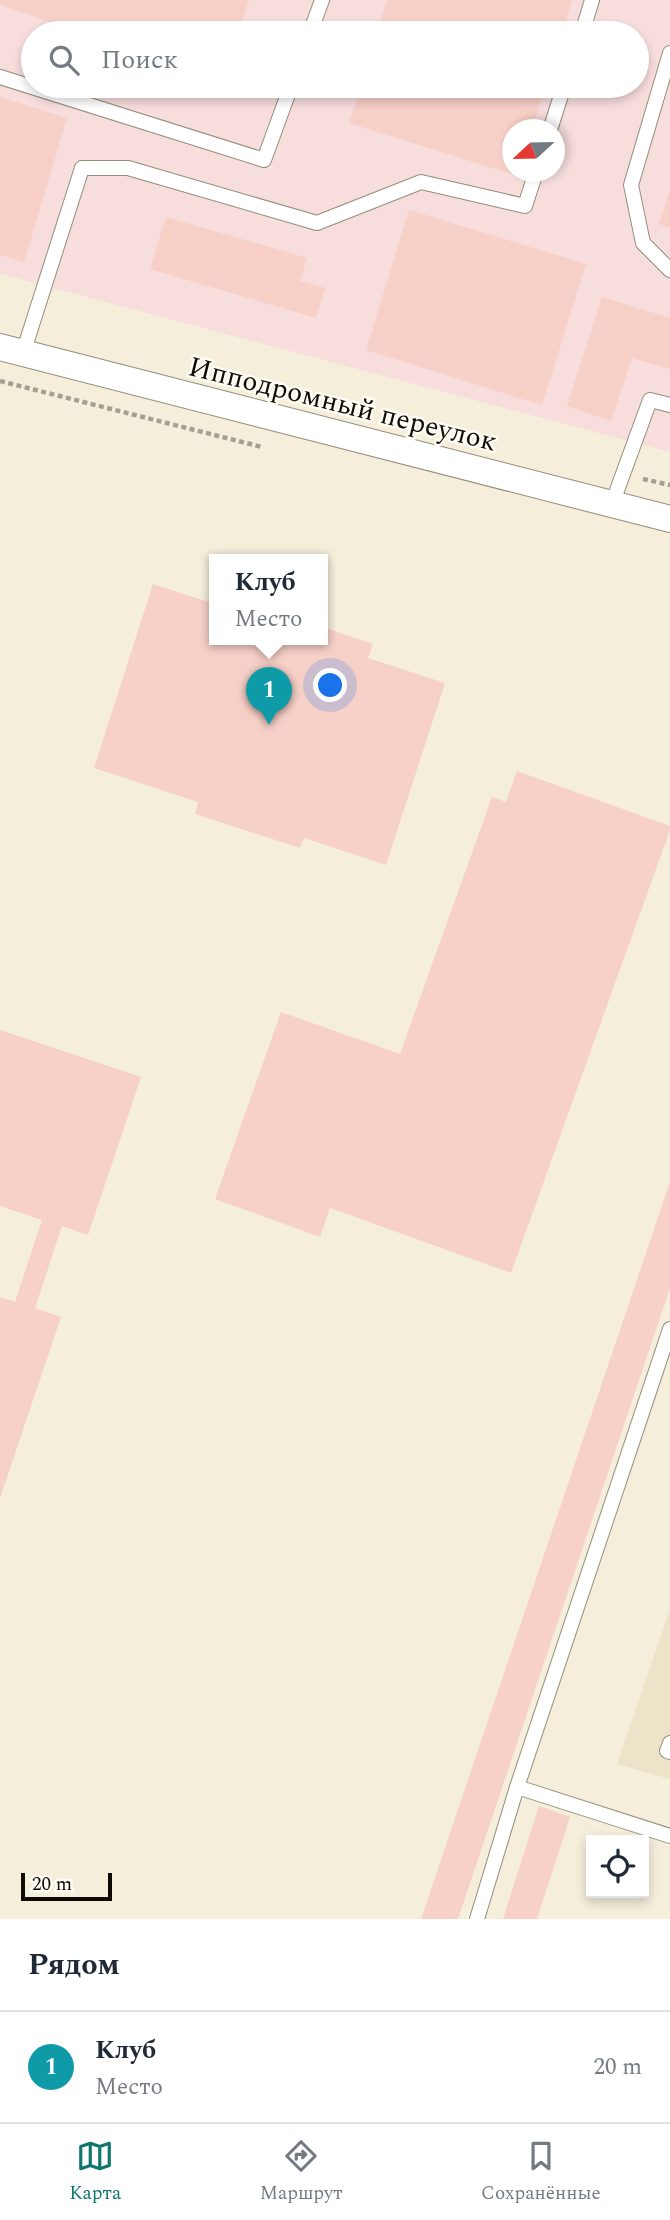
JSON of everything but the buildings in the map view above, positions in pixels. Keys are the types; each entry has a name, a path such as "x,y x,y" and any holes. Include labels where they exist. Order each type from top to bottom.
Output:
{"street":[{"name":"Ипподромный переулок","path":"11,350 670,519"}],"lane":[{"path":"314,21 322,0"},
{"path":"586,21 592,0"},
{"path":"670,53 631,186 643,243 670,271"},
{"path":"0,77 21,84"},
{"path":"67,98 264,160 287,98"},
{"path":"554,119 560,98"},
{"path":"11,350 82,168 128,168 317,223 421,182 525,206 533,182"},
{"path":"612,504 650,400 670,405"},
{"path":"477,1919 517,1787 670,1329"},
{"path":"670,1743 667,1751 670,1752"},
{"path":"517,1787 670,1836"}],"shaded area":[{"path":"0,0 670,0 670,452 0,274"},
{"path":"670,1609 670,1779 617,1764"}],"place":[{"name":"Клуб","path":"269,725"}]}
